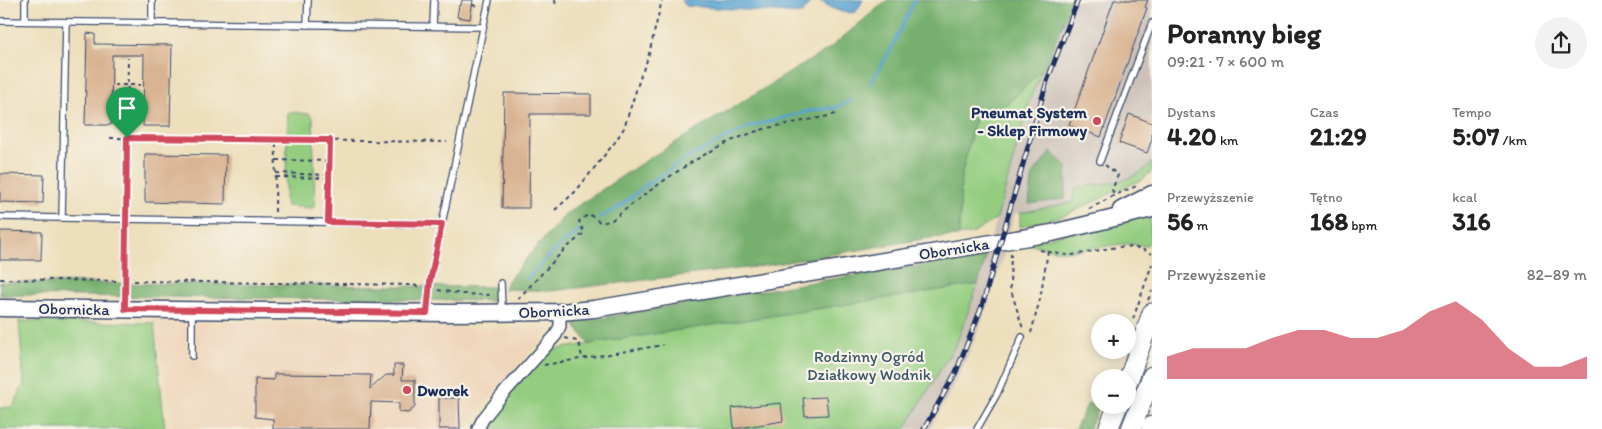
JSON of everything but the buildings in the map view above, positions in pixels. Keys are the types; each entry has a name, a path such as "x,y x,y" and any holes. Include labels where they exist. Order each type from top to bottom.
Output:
{"main road":[{"name":"Obornicka","path":"1100,221 1152,194"},
{"name":"Obornicka","path":"0,308 427,313 560,312 594,309 1052,233 1152,210"},
{"path":"1132,369 1152,313"},
{"path":"1131,429 1152,376"},
{"path":"1108,429 1114,414"}],"street":[{"path":"478,429 483,419 503,394 556,335 560,326 560,312"}],"lane":[{"path":"25,0 25,21"},
{"path":"152,0 152,24"},
{"path":"307,25 308,0"},
{"path":"432,26 434,0"},
{"path":"427,313 428,288 489,0"},
{"path":"0,21 482,27"},
{"path":"62,218 66,22"},
{"path":"1100,161 1152,23"},
{"path":"0,217 442,224"},
{"path":"125,309 126,218"},
{"path":"500,282 502,313"},
{"path":"192,310 192,356"},
{"path":"977,429 997,394 1022,334"}],"path":[{"path":"555,0 556,8"},
{"path":"555,210 576,191 624,128 648,58 662,0"},
{"path":"126,218 128,58"},
{"path":"114,85 141,85"},
{"path":"519,298 562,251 584,234 579,221 583,217 589,214 598,222 603,223 612,220 673,175 726,144 748,134 766,128 811,121 839,113"},
{"path":"111,116 143,117"},
{"path":"110,138 447,142"},
{"path":"275,221 277,140"},
{"path":"328,222 330,140"},
{"path":"276,160 328,161"},
{"path":"1100,161 1118,175 1112,190 1115,195"},
{"path":"276,175 329,177"},
{"path":"1010,240 1012,260 1010,287 1022,334"},
{"path":"1040,250 1070,255 1112,247 1135,247 1145,249 1152,254"},
{"path":"1031,333 1040,298 1048,251"},
{"path":"1135,314 1152,264"},
{"path":"0,279 403,285 462,294 500,295"},
{"path":"556,335 577,341 580,346 582,359"},
{"path":"544,365 663,345"}],"shaded area":[{"path":"1069,0 1152,0 1152,162 1145,171 1073,202 1014,214 993,289 962,369 930,429 905,429 957,342 978,284 1030,98"},
{"path":"154,320 488,329 550,328 485,402 468,429 175,429"}],"green space":[{"path":"887,0 1073,0 1044,68 1009,102 975,118 961,177 959,236 929,238 763,266 551,291 504,289 507,282 530,254 567,213 642,163 830,48"},
{"path":"1044,68 1030,98 997,218 974,233 959,236 961,177 975,118 1009,102"},
{"path":"288,113 310,114 313,118 315,206 312,208 287,206 285,203"},
{"path":"1051,152 1067,167 1065,199 1029,204 1033,174"},
{"path":"1152,162 1152,171 1143,179 1063,216 1020,227 1020,213 1073,202 1075,188 1127,179 1145,169"},
{"path":"1150,213 1151,240 1147,245 1122,244 1069,251 1054,250 1026,243"},
{"path":"986,256 978,284 589,344 573,323 812,282"},
{"path":"0,282 496,287 496,301 0,295"},
{"name":"Rodzinny Ogród Działkowy Wodnik","path":"978,284 957,342 905,429 485,429 496,409 550,350"},
{"path":"19,321 154,323 165,429 0,429 0,408 13,407 24,383"},
{"path":"1088,403 1091,404 1091,414 1096,414 1089,429 1075,429"}],"water":[{"path":"681,0 814,0 811,1 802,14 686,6"},
{"path":"819,0 863,0 856,12 846,13 836,10"}],"waterway":[{"path":"870,84 892,47 915,0"},
{"path":"599,218 619,207 650,182 693,155 749,127 809,111 838,107 852,100"},
{"path":"527,279 560,245 579,231"}],"railway":[{"path":"924,429 956,372 982,306 1047,81 1078,0"}],"place":[{"name":"Pneumat System - Sklep Firmowy","path":"1097,121"},
{"name":"Dworek","path":"407,390"}],"route":[{"path":"127,138 330,140 328,222 442,224 428,288 427,313 125,309 127,138"}]}
